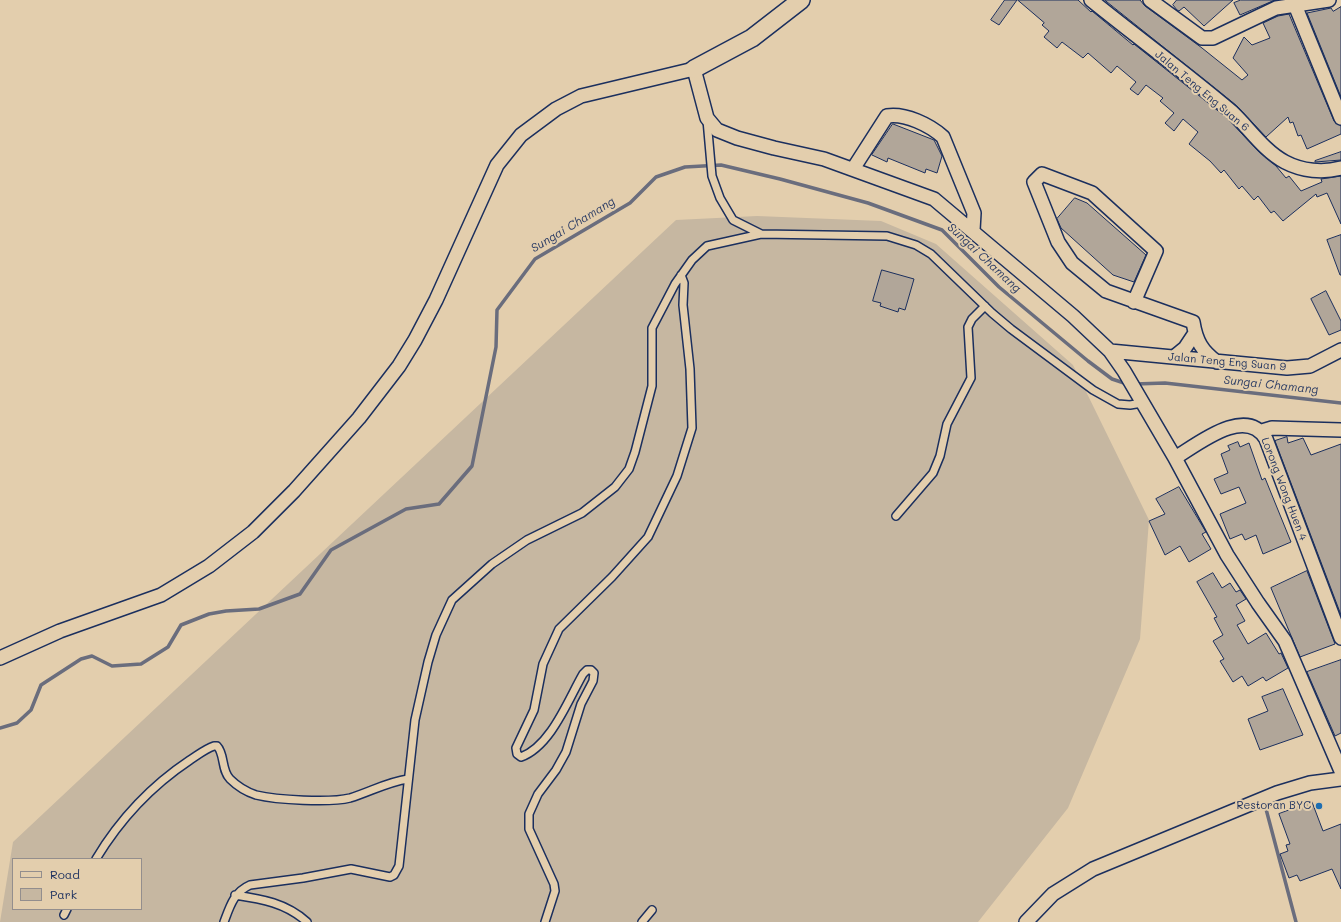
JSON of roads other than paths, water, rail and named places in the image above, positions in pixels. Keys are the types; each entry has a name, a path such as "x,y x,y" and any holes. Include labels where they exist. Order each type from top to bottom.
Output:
{"street":[{"path":"0,658 60,631 161,595 210,566 253,532 294,491 360,418 399,366 415,340 436,300 497,165 521,135 556,109 582,96 694,69 752,38 801,0"},
{"name":"Jalan Teng Eng Suan 6","path":"1092,0 1231,112 1280,159 1290,165 1310,170 1326,171 1341,168"},
{"path":"1150,0 1196,34 1207,38 1213,38 1264,12 1286,3 1329,0"},
{"path":"1286,3 1341,118"},
{"path":"694,69 707,118 717,130 737,138 824,159 934,199 973,230 1073,316 1110,351 1124,371 1175,458 1227,555 1285,641 1341,771"},
{"path":"853,169 887,116 896,115 935,129 944,137 974,213 973,230"},
{"path":"1134,302 1156,251 1092,193 1042,174 1034,182 1058,242 1072,263 1106,291 1134,302 1193,322 1195,333 1201,348 1218,362"},
{"path":"1174,357 1185,348 1195,333"},
{"name":"Jalan Teng Eng Suan 9","path":"1110,351 1293,368 1319,362 1341,350"},
{"name":"Lorong Wong Huen 4","path":"1175,458 1223,429 1239,425 1253,426 1262,431 1341,638"},
{"path":"1262,431 1272,428 1341,430"},
{"path":"1026,922 1053,894 1093,869 1277,793 1310,783 1341,779"}],"lane":[{"path":"707,118 712,176 720,198 733,220 761,234"},
{"path":"224,922 235,895 243,888 250,885 303,878 344,869 358,869 382,876 392,877 399,866 413,733 421,689 436,635 452,600 492,564 527,540 582,513 615,487 628,469 652,386 652,328 680,275 692,260 707,246 761,234 887,236 901,239 932,254 985,306 1011,329 1107,398 1126,405 1142,403"},
{"path":"544,922 554,891 554,884 529,829 529,814 538,794 556,770 566,752 581,704 593,681 594,673 591,670 587,670 583,674 557,722 538,747 530,754 522,756 516,754 516,748 534,710 543,664 559,629 612,577 648,538 677,476 692,428 690,369 683,305 684,283 680,275"},
{"path":"896,516 933,473 936,466 947,424 971,378 968,327 972,319 985,306"},
{"path":"97,858 120,824 145,794 176,769 214,746 217,746 220,750 226,772 231,780 249,792 267,797 322,800 346,799 393,782 408,779"},
{"path":"235,895 276,903 287,907 307,922"},
{"path":"642,922 652,910"}],"waterway":[{"name":"Sungai Chamang","path":"0,728 17,723 31,710 41,685 81,659 92,656 112,666 141,664 168,647 181,625 209,614 226,611 259,609 300,594 331,550 406,509 439,504 472,466 496,347 497,310 535,259 630,203 656,177 685,167 721,165 780,179 868,203 942,230 999,287 1088,361 1112,379 1127,384"},
{"name":"Sungai Chamang","path":"1135,384 1165,383 1341,403"},
{"path":"1266,809 1296,922"}],"place":[{"name":"Restoran BYC","path":"1319,806"}]}
